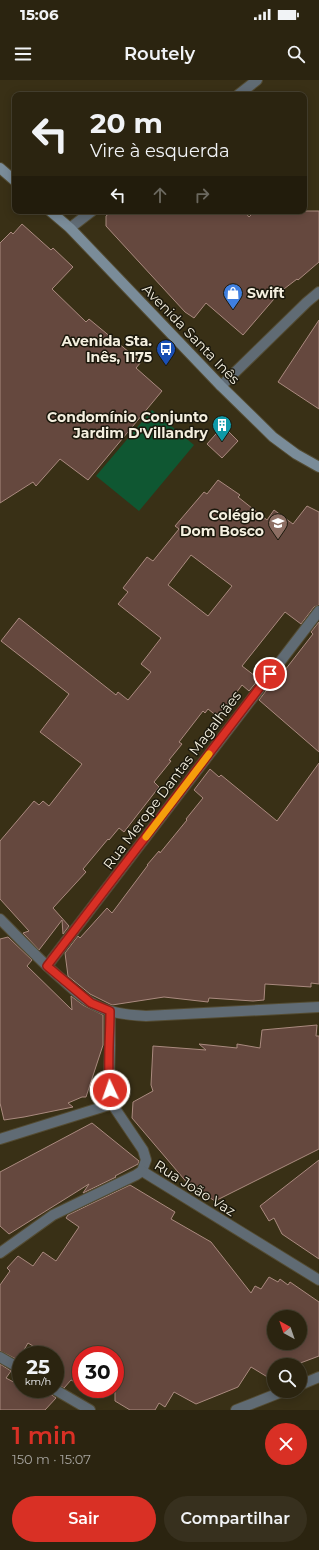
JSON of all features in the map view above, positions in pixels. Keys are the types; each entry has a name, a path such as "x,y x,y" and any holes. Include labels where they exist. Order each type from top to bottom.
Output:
{"main road":[{"path":"0,168 12,178"},
{"name":"Avenida Santa Inês","path":"54,214 70,228 221,386 273,437 296,454 319,466"}],"street":[{"path":"242,92 257,80"},
{"path":"70,228 88,214"},
{"path":"221,386 319,292"},
{"name":"Rua Merope Dantas Magalhães","path":"47,966 319,611"},
{"path":"0,919 47,966 91,1003 110,1011 128,1015 146,1016 319,1007"},
{"name":"Rua João Vaz","path":"110,1011 109,1076 112,1104 144,1150 146,1160 142,1172 319,1280"},
{"path":"0,1139 112,1104"},
{"path":"0,1252 53,1215 142,1172"},
{"path":"0,1357 12,1364"},
{"path":"307,1381 319,1377"},
{"path":"64,1395 90,1410"},
{"path":"236,1410 267,1398"}],"green space":[{"path":"152,410 194,445 139,511 96,476"}],"building":[{"path":"307,211 319,211 319,262 298,280 297,279 280,292 243,335 206,303 194,318 185,312 106,226 106,216 108,214 246,214 249,217 252,214 307,214"},
{"path":"22,224 51,250 53,248 73,267 52,289 86,322 89,319 141,362 136,368 162,391 88,480 60,459 36,486 33,482 0,503 0,243 11,232 13,234"},
{"path":"319,320 319,409 278,382"},
{"name":"Condomínio Conjunto Jardim D'Villandry","path":"223,426 238,441 222,458 207,444"},
{"path":"218,480 240,495 238,497 267,520 274,510 293,524 307,506 319,512 319,605 314,607 301,624 285,612 242,666 259,679 249,691 242,685 218,717 208,709 205,713 203,711 179,742 182,744 169,760 171,761 154,782 159,787 124,832 119,828 109,840 108,839 83,869 86,872 53,908 69,926 63,934 62,920 39,950 23,933 29,931 0,899 0,841 34,801 39,805 43,801 49,806 82,764 40,732 69,694 1,641 19,618 116,695 118,692 128,700 151,672 141,664 161,638 118,604 128,592 123,588 147,557 153,561 179,529 175,526 204,492 207,494","holes":["191,555 232,586 208,616 168,585"]},
{"path":"319,622 319,752 259,700 269,687 271,688 313,634 311,632"},
{"path":"319,763 319,984 311,983 311,987 265,984 264,1000 253,1001 209,998 208,1002 164,997 112,1005 90,994 68,976 65,953 78,936 80,938 107,908 112,913 147,865 159,851 160,853 187,820 186,819 203,798 194,790 210,769 219,777 221,775 277,821"},
{"path":"8,937 32,960 27,966 72,1010 71,996 83,1005 103,1015 103,1045 86,1097 82,1097 68,1103 73,1107 4,1120 0,1103 0,939"},
{"path":"317,1025 316,1036 319,1036 319,1149 215,1201 189,1185 132,1118 133,1102 153,1091 151,1085 153,1046 206,1050 199,1044 237,1048 237,1044 260,1048 262,1030"},
{"path":"92,1123 139,1161 138,1164 115,1176 116,1177 83,1193 89,1184 9,1234 0,1226 0,1172"},
{"path":"319,1160 319,1259 282,1234 274,1218 269,1221 260,1206"},
{"path":"130,1185 175,1212 171,1219 211,1242 251,1293 255,1286 261,1289 269,1277 278,1282 280,1279 288,1285 290,1282 319,1302 319,1356 307,1360 307,1358 267,1358 267,1377 251,1367 238,1387 196,1404 174,1392 165,1407 159,1403 155,1410 130,1410 115,1401 115,1398 124,1398 124,1346 72,1346 72,1380 64,1388 64,1346 33,1346 28,1343 26,1346 12,1346 12,1357 0,1351 0,1285 10,1271 7,1268 18,1256 33,1266 43,1252 56,1261 79,1227 66,1218 68,1215"},
{"path":"0,1364 11,1371 6,1378 12,1381 12,1398 56,1398 45,1410 0,1410"}],"slow traffic":[{"path":"146,837 209,754"}],"place":[{"name":"Swift","path":"233,310"},
{"name":"Avenida Sta. Inês, 1175","path":"166,366"},
{"name":"Condomínio Conjunto Jardim D'Villandry","path":"222,442"},
{"name":"Colégio Dom Bosco","path":"278,540"}],"route":[{"path":"110,1090 110,1011 91,1003 47,966 270,674"}]}
